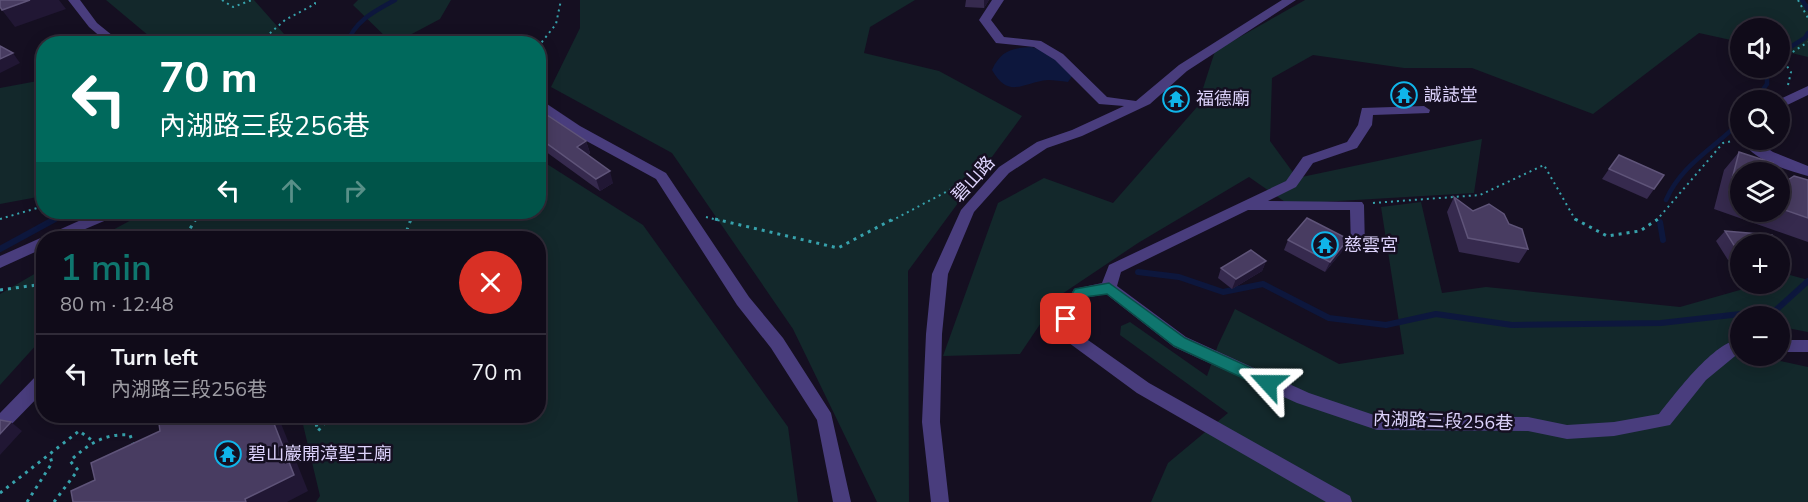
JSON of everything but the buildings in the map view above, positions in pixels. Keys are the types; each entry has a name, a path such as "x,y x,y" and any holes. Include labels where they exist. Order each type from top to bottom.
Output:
{"street":[{"path":"74,0 93,25 107,36"},
{"path":"999,0 985,20 1000,40 1037,44 1059,57 1104,100 1136,105"},
{"name":"碧山路","path":"940,502 931,422 934,334 940,274 968,210 1004,170 1042,145 1077,133 1136,105 1183,68 1290,0"},
{"path":"1790,99 1808,90"},
{"path":"546,108 575,129 661,176 743,301 777,343 825,418 842,502"},
{"path":"1343,502 1143,388 1071,336 1066,319 1080,293 1109,288 1114,269 1291,184 1308,160 1352,145 1365,125 1367,111 1424,110"},
{"path":"1756,150 1778,161 1808,171"},
{"path":"1246,206 1357,205 1358,248"},
{"path":"67,231 95,219"},
{"path":"0,262 36,246"},
{"name":"內湖路三段256巷","path":"1109,288 1188,346 1303,398 1377,423 1528,424 1567,432 1614,429 1664,420 1700,375 1730,349"},
{"path":"1790,346 1808,346"},
{"path":"0,424 36,387"}],"path":[{"path":"222,0 233,7 252,0"},
{"path":"268,36 285,20 315,4 315,0"},
{"path":"546,37 556,24 561,0"},
{"path":"1798,0 1808,18"},
{"path":"1786,90 1791,72 1782,59 1808,42"},
{"path":"1357,205 1480,195 1544,165 1577,222 1607,236 1640,231 1658,219 1723,143 1730,142"},
{"path":"684,212 838,248 915,207"},
{"path":"0,219 36,208"},
{"path":"0,290 36,285"},
{"path":"316,423 318,431 325,423"},
{"path":"0,493 79,431 93,441"},
{"path":"54,502 78,470 70,460 93,441 118,433 130,435 135,448 145,445"},
{"path":"27,502 52,463 50,456"}],"green space":[{"path":"106,0 254,0 286,36 149,36"},
{"path":"358,0 451,0 440,19 408,36 385,36 353,5"},
{"path":"580,0 915,0 870,27 864,53 939,71 1022,116 908,271 909,502 877,502 793,329 672,153 551,87 580,28"},
{"path":"1305,0 1800,0 1808,4 1808,57 1790,53 1790,18 1730,18 1730,40 1699,33 1593,114 1472,68 1404,68 1313,55 1272,78 1270,141 1297,178 1482,139 1474,193 1288,204 1249,177 1138,243 1059,296 1020,354 943,356 998,203 1044,178 1113,203 1197,107 1215,51"},
{"path":"36,81 36,197 0,204 0,88"},
{"path":"546,163 643,225 788,427 798,502 316,502 320,496 303,423 546,423 546,231 111,231 133,219 546,219"},
{"path":"1421,202 1442,293 1486,287 1680,307 1730,293 1790,294 1790,275 1808,280 1808,332 1790,329 1790,306 1730,306 1730,366 1790,366 1790,363 1808,367 1808,502 1151,502 1168,463 1228,413 1120,335 1121,326 1130,322 1207,376 1218,345 1235,309 1339,364 1404,354 1381,207"},
{"path":"36,273 36,345 0,385 0,294"}],"water":[{"path":"1032,47 1053,54 1075,72 1068,82 1048,80 1011,87 998,79 992,70 999,58 1013,49"}],"waterway":[{"path":"350,36 360,23 395,0"},
{"path":"1802,0 1808,9"},
{"path":"1790,47 1805,38 1808,33"},
{"path":"1762,90 1767,84 1767,78"},
{"path":"1666,200 1672,188 1689,167 1730,131"},
{"path":"0,249 55,219"},
{"path":"52,221 56,219"},
{"path":"1660,222 1663,240"},
{"path":"1138,272 1179,277 1223,292 1263,284 1329,318 1386,325 1436,314 1512,325 1661,323 1776,310 1808,281"}],"place":[{"name":"誠誌堂","path":"1404,95"},
{"name":"福德廟","path":"1176,99"},
{"name":"慈雲宮","path":"1325,245"},
{"name":"碧山巖開漳聖王廟","path":"228,454"}],"route":[{"path":"1066,319 1080,293 1109,288 1180,342 1268,383"}]}
